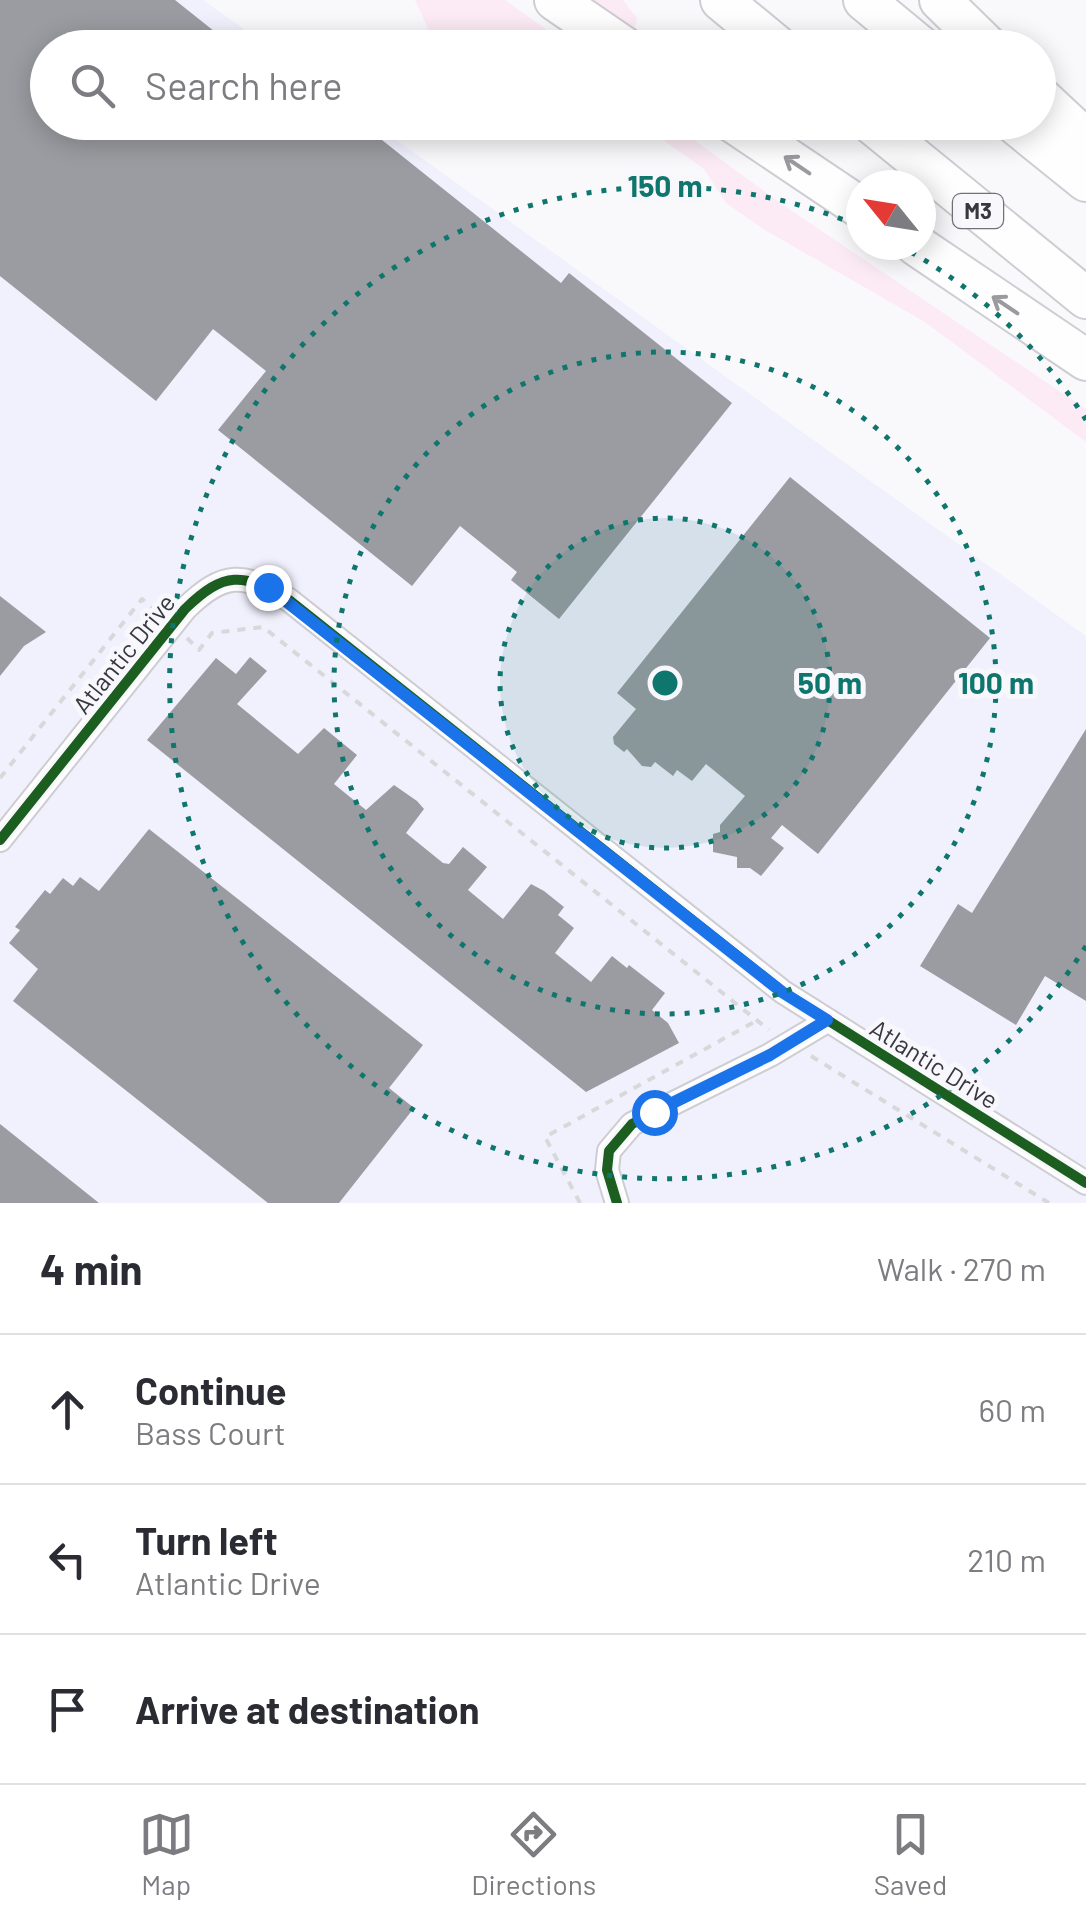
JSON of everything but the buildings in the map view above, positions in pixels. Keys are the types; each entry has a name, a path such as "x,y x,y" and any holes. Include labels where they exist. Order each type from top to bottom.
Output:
{"highway":[{"path":"555,0 599,30"},
{"path":"722,0 758,30"},
{"path":"864,0 900,30"},
{"path":"940,0 971,30"},
{"path":"1056,112 1086,140"},
{"path":"761,140 846,198"},
{"name":"M3","path":"892,140 1086,298"},
{"path":"1035,140 1086,181"},
{"path":"936,259 1086,360"}],"street":[{"name":"Atlantic Drive","path":"0,840 206,588 228,578 268,587 782,992 1086,1182"},
{"path":"617,1203 607,1170 610,1151 620,1136 654,1112 789,1044 827,1020"}],"path":[{"path":"0,778 142,600 200,650 212,633 264,627 684,966 789,1044 1049,1203"}],"shaded area":[{"path":"0,0 203,0 245,30 30,30 30,140 397,140 1086,636 1086,1203 0,1203"},
{"path":"415,0 505,0 547,30 429,30"},
{"path":"589,0 623,0 637,18 633,30"},
{"path":"663,140 694,140 846,247 846,260 865,260 1086,409 1086,442 925,322 765,230 726,203 704,169"}],"cycle path":[{"path":"0,840 185,609 223,582 259,584 289,600 783,992 1086,1183"},
{"path":"617,1203 607,1170 609,1151 632,1124 770,1055 827,1021"}],"route":[{"path":"268,587 720,944 782,992 827,1020 770,1055 654,1112"}]}
